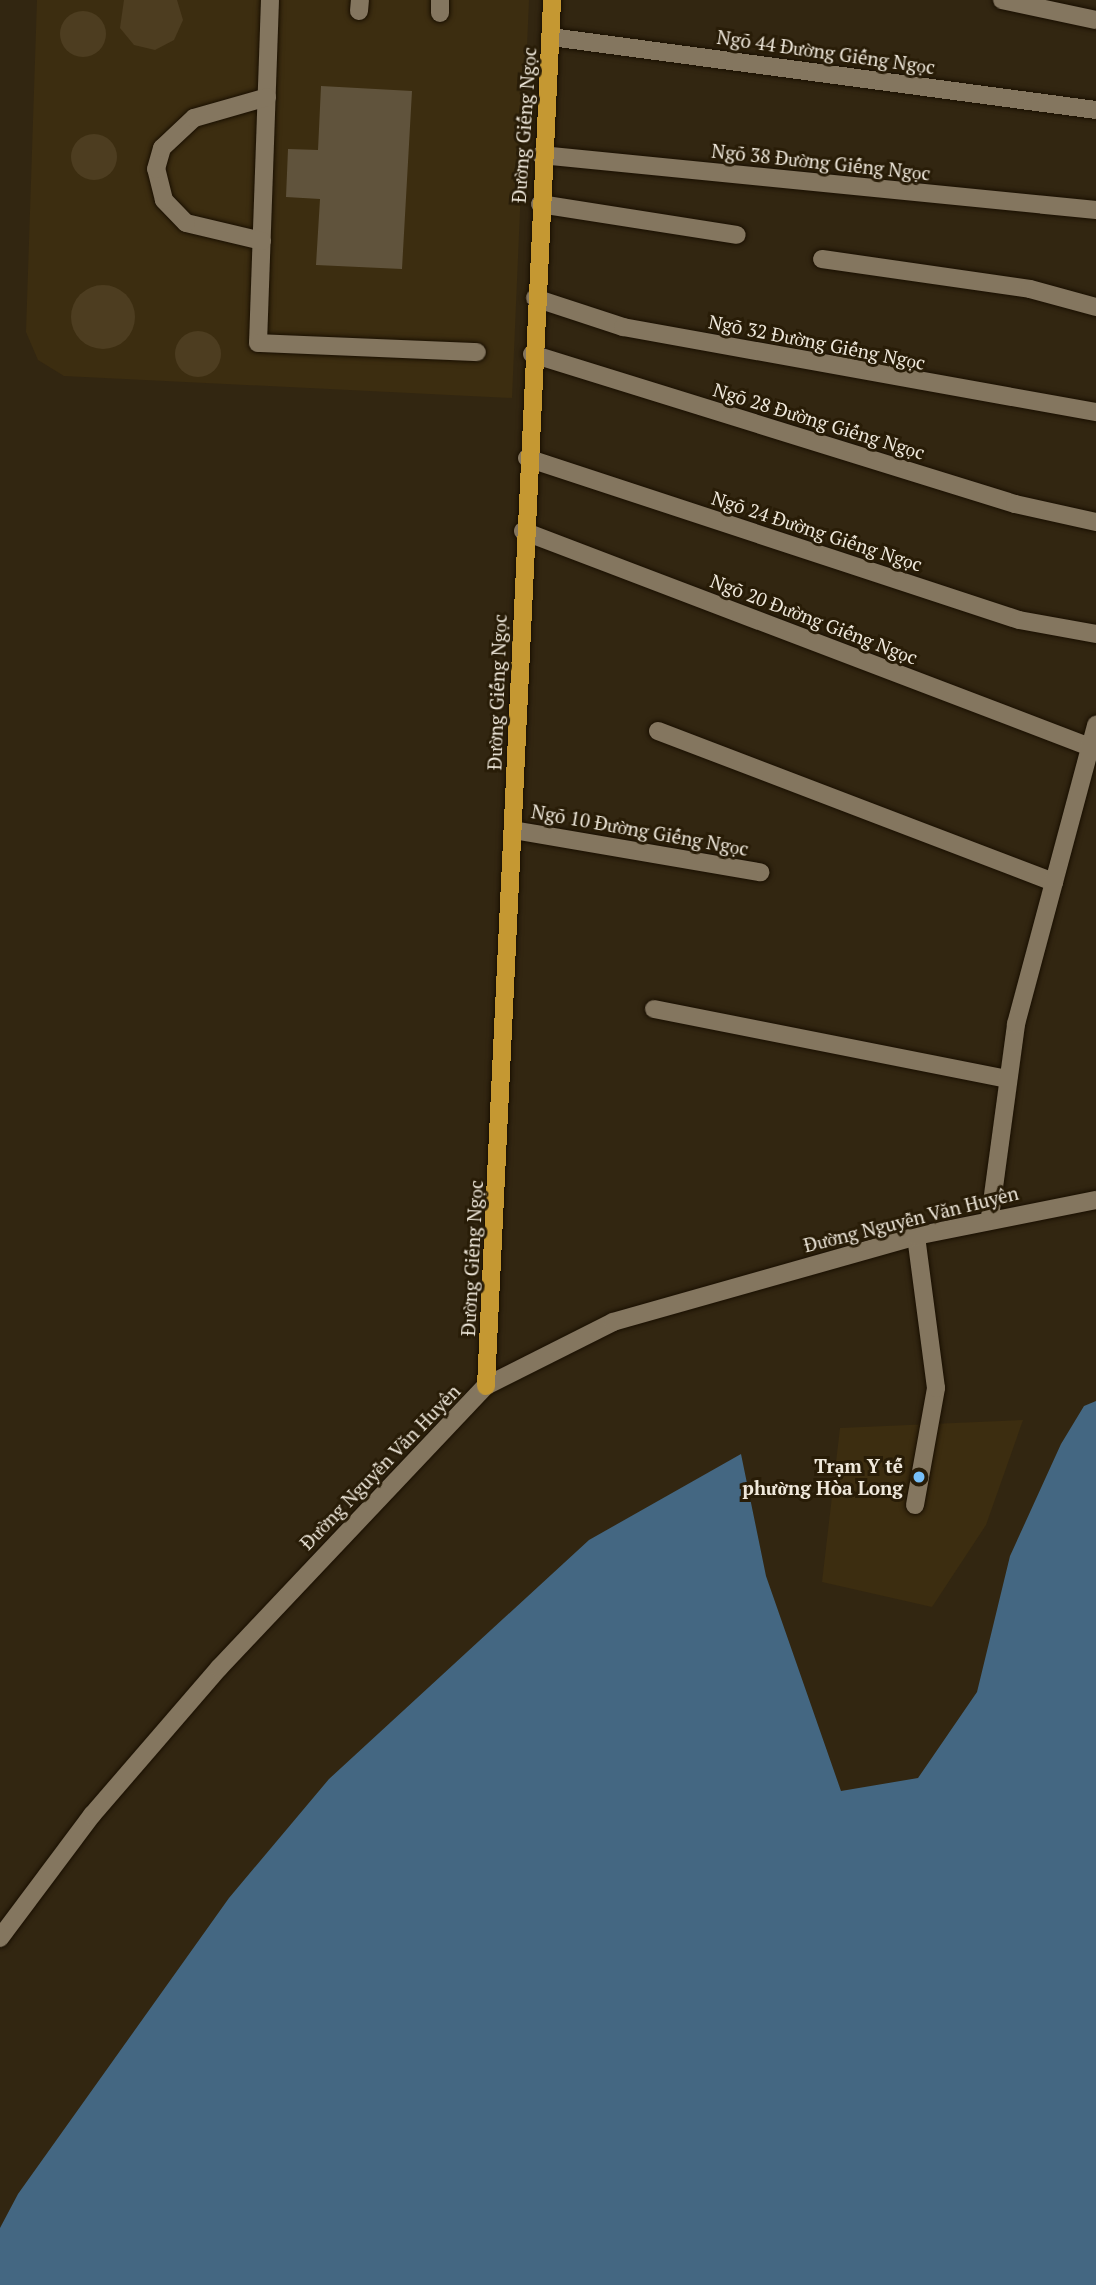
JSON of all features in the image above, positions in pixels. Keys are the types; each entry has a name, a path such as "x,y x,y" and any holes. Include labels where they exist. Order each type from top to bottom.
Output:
{"main road":[{"name":"Đường Giếng Ngọc","path":"486,1386 513,830 523,531 541,155 552,0"}],"street":[{"path":"270,0 258,343 477,352"},
{"path":"1002,0 1096,20"},
{"name":"Ngõ 44 Đường Giếng Ngọc","path":"551,37 1096,110"},
{"path":"262,241 186,223 164,200 156,169 162,148 194,118 267,97"},
{"name":"Ngõ 38 Đường Giếng Ngọc","path":"541,155 1096,210"},
{"path":"540,204 737,235"},
{"path":"822,259 1030,289 1096,307"},
{"name":"Ngõ 32 Đường Giếng Ngọc","path":"535,298 623,327 1096,412"},
{"name":"Ngõ 28 Đường Giếng Ngọc","path":"532,354 1015,504 1096,522"},
{"name":"Ngõ 24 Đường Giếng Ngọc","path":"527,458 1019,620 1096,634"},
{"name":"Ngõ 20 Đường Giếng Ngọc","path":"523,531 1090,747"},
{"path":"990,1217 1006,1079 1096,725"},
{"path":"658,731 1054,882"},
{"name":"Ngõ 10 Đường Giếng Ngọc","path":"513,830 760,872"},
{"path":"654,1009 1006,1079"},
{"name":"Đường Nguyễn Văn Huyên","path":"0,1938 92,1815 219,1668 486,1386 613,1322 990,1217 1096,1200"},
{"path":"915,1505 936,1388 916,1236"}],"shaded area":[{"path":"37,0 529,0 512,398 64,376 38,360 26,332"},
{"path":"124,0 177,0 183,20 174,40 155,50 134,45 120,28"},
{"path":"83,11 99,18 106,34 99,50 83,57 67,50 60,34 67,18"},
{"path":"94,134 110,141 117,157 110,173 94,180 78,173 71,157 78,141"},
{"path":"103,285 121,291 129,299 135,317 129,335 121,343 103,349 85,343 77,335 71,317 77,299 85,291"},
{"path":"198,331 214,338 221,354 214,370 198,377 182,370 175,354 182,338"},
{"name":"Trạm Y tế phường Hòa Long","path":"1023,1420 986,1525 932,1607 822,1582 840,1428"}],"water":[{"path":"1096,1401 1096,2285 0,2285 0,2228 18,2194 229,1898 329,1779 589,1540 741,1454 766,1576 841,1791 918,1778 977,1692 1010,1556 1061,1444 1084,1406"}],"building":[{"path":"321,86 412,91 402,269 316,265 320,199 286,197 288,149 318,150"}],"place":[{"name":"Trạm Y tế phường Hòa Long","path":"919,1477"}]}
